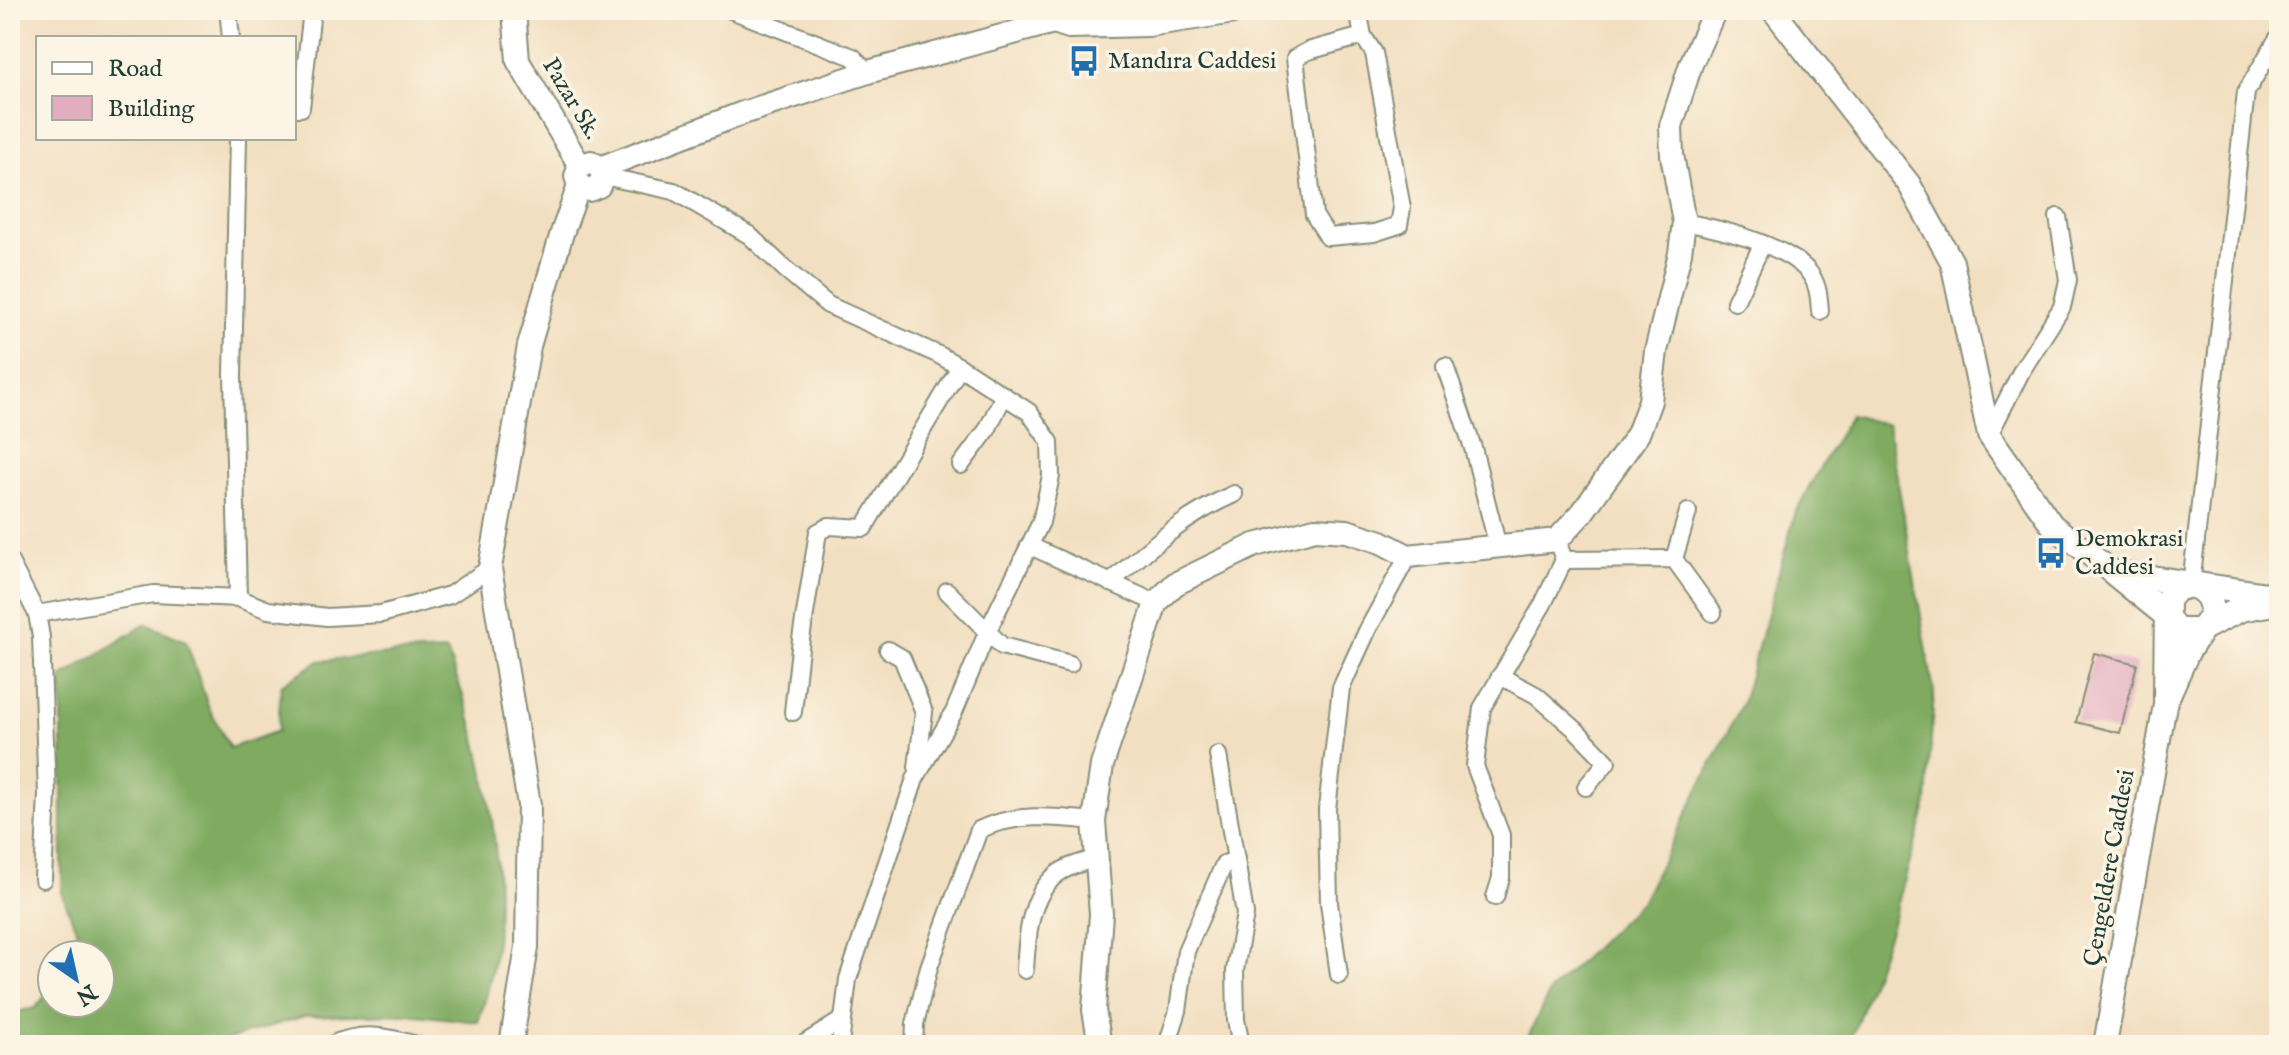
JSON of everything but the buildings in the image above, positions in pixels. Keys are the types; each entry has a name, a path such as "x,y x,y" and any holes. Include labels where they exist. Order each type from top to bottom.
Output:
{"main road":[{"path":"2114,573 2279,599"},
{"path":"2114,573 2181,631 2189,632 2241,609 2279,599"},
{"path":"2191,585 2210,598 2212,614 2187,652 2166,699 2167,600 2176,589 2191,585"}],"street":[{"path":"228,10 231,36"},
{"path":"296,108 301,108 312,10"},
{"name":"Pazar Sk.","path":"514,10 518,61 591,174"},
{"path":"731,10 853,57 868,72"},
{"path":"511,1045 527,947 529,805 490,568 529,346 562,233 591,174 743,113 868,72 1059,17 1148,25 1248,10"},
{"path":"1358,10 1363,36 1374,53 1402,208 1399,225 1374,233 1328,237 1314,215 1295,58 1308,51 1363,36"},
{"path":"1495,897 1501,878 1501,835 1475,766 1482,708 1543,604 1561,550 1582,513 1638,434 1650,401 1656,351 1680,253 1684,222 1672,155 1671,126 1691,64 1715,10"},
{"path":"1773,10 1909,184 1952,262 1989,435 2052,525 2114,573"},
{"path":"2191,585 2246,92 2279,36"},
{"path":"238,140 233,375 238,598"},
{"path":"591,174 674,191 749,235 828,305 939,355 1004,395 1029,412 1050,442 1051,476 1041,522 987,633 954,712 915,779"},
{"path":"1989,435 2022,370 2062,307 2068,280 2058,217"},
{"path":"1684,222 1729,230 1791,258 1808,271 1819,290 1820,311"},
{"path":"1735,302 1762,245"},
{"path":"1445,366 1473,448 1498,547"},
{"path":"793,712 818,532 829,526 864,528 960,367"},
{"path":"961,465 987,430 1004,395"},
{"path":"1110,583 1164,535 1204,507 1234,494"},
{"path":"1674,559 1688,512"},
{"path":"1100,1045 1094,1010 1101,914 1094,821 1102,765 1156,603 1175,584 1255,545 1315,529 1347,531 1381,542 1408,556 1498,547 1674,559 1713,613"},
{"path":"1030,546 1156,603"},
{"path":"1339,975 1329,903 1327,809 1341,688 1368,629 1408,556"},
{"path":"10,562 37,614 41,637 46,736 43,879"},
{"path":"37,614 153,594 238,598 268,610 327,617 381,614 450,595 490,568"},
{"path":"947,591 1002,646 1070,664"},
{"path":"840,1045 848,979 915,779 924,712 902,658 888,650"},
{"path":"1500,676 1536,695 1607,762 1586,787"},
{"name":"Çengeldere Caddesi","path":"2105,1045 2166,699"},
{"path":"1218,755 1245,914 1235,970 1236,1020 1241,1045"},
{"path":"914,1045 915,1024 929,967 979,830 998,821 1048,817 1094,821"},
{"path":"1025,970 1027,936 1039,895 1057,873 1097,858"},
{"path":"1167,1045 1178,1011 1186,951 1224,864 1236,860"},
{"path":"802,1045 842,1020"},
{"path":"331,1045 348,1037 368,1034 417,1045"}],"green space":[{"path":"1850,415 1888,425 1934,692 1927,803 1890,930 1849,1045 1524,1045 1550,991 1642,901 1742,704 1796,511"},
{"path":"146,624 186,641 209,708 230,748 278,731 281,685 319,661 447,651 476,738 495,844 498,917 495,953 478,1022 407,1014 305,1016 209,1045 10,1045 10,1013 36,1007 36,1019 116,1019 116,939 80,939 62,894 62,677"}],"place":[{"name":"Mandıra Caddesi","path":"1084,61"},
{"name":"Demokrasi Caddesi","path":"2051,553"}]}
